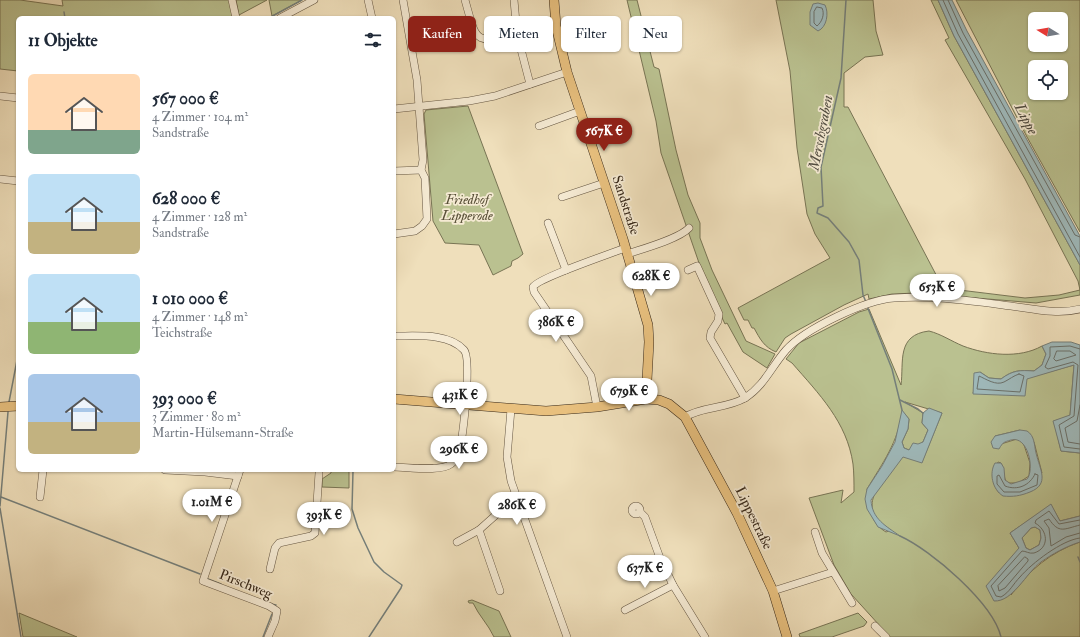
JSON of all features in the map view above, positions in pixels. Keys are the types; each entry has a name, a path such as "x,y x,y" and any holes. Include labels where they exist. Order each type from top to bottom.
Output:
{"main road":[{"name":"Sandstraße","path":"554,0 556,26 567,72 626,251 648,324 649,342 646,399"},
{"path":"396,399 465,406 546,411 597,407 646,399 659,400 669,404 685,417"},
{"path":"0,407 16,406"},
{"name":"Lippestraße","path":"685,417 739,518 773,591 787,637"}],"street":[{"path":"232,0 236,16"},
{"path":"293,15 314,0"},
{"path":"368,0 372,16"},
{"path":"396,234 415,231 422,226 427,219 424,178 421,170 423,160 413,47 403,0"},
{"path":"465,0 474,30 481,38 484,39"},
{"path":"514,0 516,16"},
{"path":"522,52 530,84"},
{"path":"396,109 469,102 494,96 567,72"},
{"path":"0,96 16,98"},
{"path":"539,126 580,111"},
{"path":"396,171 421,170"},
{"path":"0,179 16,181"},
{"path":"562,197 604,183"},
{"path":"548,223 566,270"},
{"path":"597,407 591,376 534,292 533,287 535,284 566,270 626,251 665,241 686,232 689,228"},
{"path":"688,270 698,266 705,286 718,312 719,319 711,332 710,338 745,398"},
{"path":"685,417 694,411 716,408 745,398 762,382 787,349 800,337 870,303 892,298 915,297 954,299 1059,311 1080,309"},
{"path":"396,467 441,468 450,465 458,457 465,406 468,366 468,356 465,350 452,341 418,336 397,336"},
{"path":"511,409 507,457 511,481 567,637"},
{"path":"40,497 43,472"},
{"path":"205,472 239,473"},
{"path":"270,569 275,548 279,543 306,538 315,533 320,472"},
{"name":"Pirschweg","path":"239,473 203,581 269,606 277,611 276,621 268,637"},
{"path":"456,542 479,530 516,497"},
{"path":"640,512 644,517 660,558 673,585 706,637"},
{"path":"479,530 500,591"},
{"path":"815,532 820,548 852,603"},
{"path":"773,591 833,572"},
{"path":"625,610 673,585"},
{"path":"875,626 886,637"}],"green space":[{"path":"0,0 20,0 63,6 62,0 229,0 233,16 16,16 16,71 0,69"},
{"path":"236,0 267,0 239,15"},
{"path":"269,0 302,0 272,16"},
{"path":"627,0 637,0 641,16 631,16"},
{"path":"776,0 873,0 876,31 883,55 865,57 844,73 844,107 848,107 943,288 1025,298 1059,295 1080,290 1080,295 1036,303 916,293 892,294 869,299 868,294 844,305 791,334 785,338 776,352 765,345 748,320 744,320 738,308 830,258 815,234 807,214 797,148 790,71"},
{"path":"931,0 938,0 954,36 1080,265 1080,290 1078,281 1025,179 945,40 949,38"},
{"path":"956,0 1080,0 1080,232 1027,137"},
{"path":"639,52 650,52 654,67 659,69 676,150 688,195 700,223 700,238 712,270 746,341 775,354 767,368 743,352 727,323 725,324 707,286 661,153 656,121"},
{"name":"Friedhof Lipperode","path":"468,106 523,254 512,261 511,266 493,275 479,245 445,243 433,221 424,114 426,110"},
{"path":"869,309 901,385 902,359 906,344 911,338 918,334 929,331 963,346 982,352 1003,354 1023,353 1042,346 1046,354 1042,365 1034,371 1017,371 1001,379 989,378 980,372 973,393 1074,365 1070,416 1054,421 1061,451 1080,453 1080,516 1060,521 1051,505 1010,533 1019,548 1011,595 1025,578 1041,563 1069,546 1080,542 1080,637 890,637 851,594 834,565 809,498 843,490 841,503 854,492 854,474 850,449 845,435 830,409 792,363 786,359 799,343 859,312","holes":["905,402 942,413 922,462 903,456 880,484 875,493 872,503 873,512 879,521 891,530 886,532 880,528 873,519 867,489 894,442 902,411 909,419 908,429 902,442 904,448 909,450 923,442 928,430 922,423 923,413","1020,430 1034,442 1042,473 999,493 993,478 994,470 998,462 1001,463 1007,483 1018,483 1029,476 1030,463 1023,442 1017,439 1001,444 995,436"]},
{"path":"349,472 349,488 322,487 322,479 331,473"},
{"path":"1035,527 1040,530 1041,538 1039,545 1030,550 1026,548 1022,538 1031,528"},
{"path":"472,600 499,611 511,637 494,637 473,603 469,603 468,601"},
{"path":"19,613 77,637 23,637"},
{"path":"858,613 867,622 864,626 832,637 800,637 799,634"}],"water":[{"path":"938,0 952,0 967,31 1080,236 1080,265 954,36"},
{"path":"818,3 825,5 827,16 825,23 818,31 810,25 810,12 813,4"},
{"path":"1052,342 1071,342 1080,345 1080,453 1061,451 1053,421 1070,415 1074,365 1027,379 1025,396 973,394 974,373 980,372 989,378 1001,379 1017,371 1034,371 1042,365 1046,354 1042,346"},
{"path":"929,408 942,413 922,463 903,457 871,500 872,507 877,517 900,536 878,527 867,509 865,499 867,489 895,442 902,410 909,419 908,429 902,442 904,448 909,450 913,443 918,444 923,442 928,430 922,423 923,413"},
{"path":"1020,430 1027,431 1032,435 1042,481 1036,489 1030,492 1016,496 1003,496 996,489 993,481 992,471 995,463 1001,463 1004,468 1005,480 1011,484 1027,479 1029,475 1030,461 1026,448 1017,440 1005,442 999,449 993,448 991,442 995,436"},
{"path":"1051,504 1060,521 1080,516 1080,542 1045,559 1035,567 1019,586 1007,597 994,601 986,586 1019,548 1010,533","holes":["1035,527 1040,530 1041,538 1039,545 1030,550 1026,548 1022,538 1031,528"]}],"waterway":[{"path":"273,16 302,0"},
{"name":"Merschgraben","path":"846,0 841,78 821,167 823,206 818,208 817,213 828,218 849,242 859,260 863,295 866,302"},
{"path":"64,12 65,16"},
{"name":"Merschgraben","path":"867,306 892,369 902,410"},
{"path":"9,402 16,365"},
{"path":"900,400 923,413"},
{"path":"0,506 8,412"},
{"path":"353,472 352,509 358,528 374,562 384,572 402,585 369,637"},
{"path":"1,497 200,574"},
{"path":"0,508 21,637"},
{"path":"900,536 928,553 959,579 986,609 996,623 1001,637"},
{"path":"1078,557 1080,562"},
{"path":"208,579 221,584"},
{"path":"271,604 276,605"},
{"path":"263,637 272,614"}],"water label":[{"name":"Lippe","path":"1026,119"}]}
